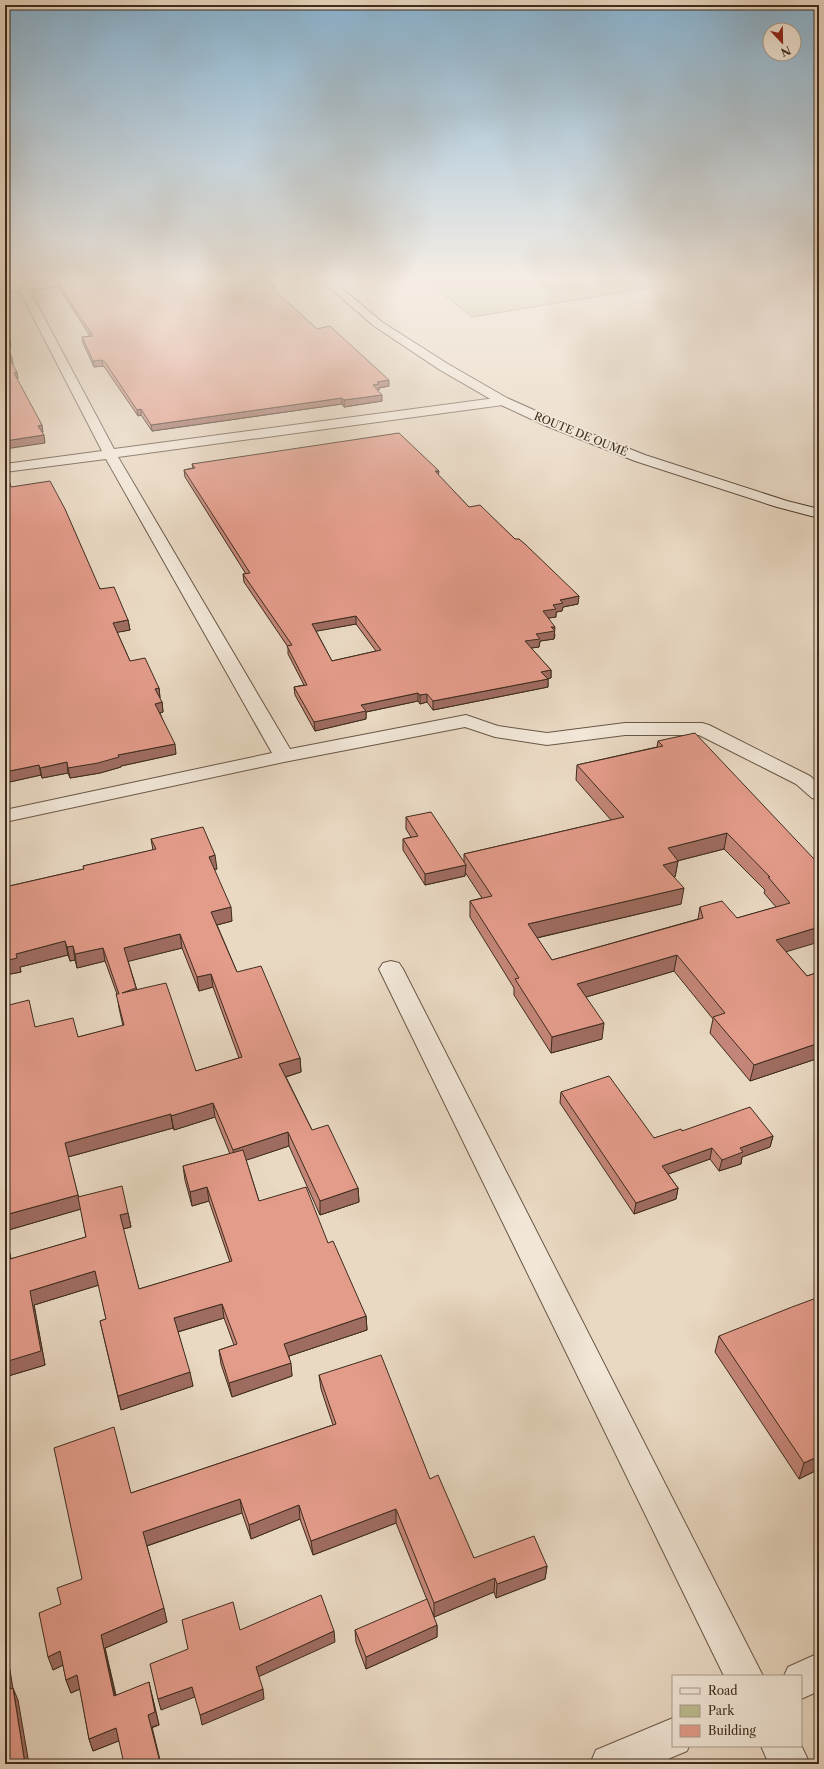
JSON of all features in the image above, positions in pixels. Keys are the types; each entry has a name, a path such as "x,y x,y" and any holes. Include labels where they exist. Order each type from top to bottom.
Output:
{"street":[{"path":"62,363 110,454 284,756"},
{"name":"ROUTE DE OUMÉ","path":"439,363 503,401 549,422 640,458 782,504 819,514"},
{"path":"5,468 503,401"},
{"path":"5,816 284,756 466,721 495,731 547,739 625,729 702,729 802,780 819,794"},
{"path":"391,969 744,1675"},
{"path":"802,1680 819,1672"},
{"path":"610,1764 672,1736"},
{"path":"781,1747 790,1764"}],"building":[{"path":"5,363 12,363 17,372 14,373 42,425 38,426 44,435 5,441"},
{"path":"105,363 370,363 389,380 377,382 379,384 373,385 382,395 344,400 342,398 151,425 141,409 137,410"},
{"path":"399,433 439,471 435,471 469,507 480,505 515,539 519,539 525,544 579,596 560,600 563,603 553,605 556,609 543,611 555,627 551,627 555,631 536,634 540,639 525,641 551,670 541,672 548,679 433,701 427,694 420,695 418,693 361,705 366,711 314,722 294,687 307,685 287,646 292,645 243,574 250,573 184,470 195,468 192,464","holes":["356,616 381,650 332,661 312,624"]},
{"path":"50,481 65,509 100,589 114,587 128,620 113,623 130,661 145,658 159,688 155,689 162,702 155,704 175,744 118,755 119,757 98,763 68,768 67,762 40,768 39,765 5,772 5,483 10,483 11,487"},
{"path":"695,733 814,859 819,858 819,927 776,940 807,976 819,972 819,1043 754,1065 713,1017 725,1013 677,955 577,984 604,1023 552,1037 515,979 519,978 470,901 492,896 464,854 624,817 577,765 663,746 658,741","holes":["727,833 770,877 768,877 790,903 737,918 722,901 700,907 703,918 552,960 528,924 684,888 663,865 678,861 668,848"]},
{"path":"431,812 466,865 425,874 403,839 418,836 406,817"},
{"path":"203,827 215,855 209,857 231,907 211,912 237,972 261,966 300,1058 279,1064 312,1130 328,1125 358,1188 320,1201 288,1132 233,1150 213,1103 171,1116 171,1114 65,1143 78,1195 5,1215 5,1006 29,1000 35,1027 73,1018 78,1037 124,1025 116,994 119,994 103,948 75,954 73,946 67,947 65,941 16,954 17,958 5,961 5,887 84,869 83,866 156,849 151,839","holes":["180,934 197,977 211,974 242,1057 196,1071 166,983 122,993 136,988 124,948"]},
{"path":"609,1076 654,1138 681,1129 682,1131 750,1107 773,1136 740,1148 743,1152 722,1160 712,1148 662,1166 678,1188 636,1203 561,1092"},
{"path":"243,1150 259,1201 306,1187 328,1243 333,1241 366,1316 284,1344 291,1363 229,1383 219,1350 237,1344 222,1304 174,1318 190,1372 118,1396 100,1321 106,1319 95,1271 30,1291 41,1351 5,1362 5,1236 10,1259 86,1237 78,1197 122,1186 128,1213 120,1215 139,1289 232,1261 207,1187 190,1192 183,1166"},
{"path":"819,1297 819,1456 804,1463 719,1336"},
{"path":"381,1355 430,1479 438,1475 474,1558 534,1536 547,1566 497,1584 495,1578 434,1603 396,1509 311,1541 299,1505 249,1525 240,1499 143,1532 164,1608 101,1635 114,1696 149,1682 155,1712 148,1715 160,1762 154,1764 124,1764 116,1728 89,1739 77,1675 66,1680 60,1651 48,1657 39,1613 61,1604 57,1588 82,1579 54,1448 114,1427 131,1493 336,1424 319,1375"},
{"path":"321,1595 334,1631 256,1667 263,1689 200,1715 192,1687 158,1699 150,1664 188,1649 182,1620 233,1602 240,1630"},
{"path":"427,1599 437,1625 366,1657 355,1630"},
{"path":"5,1658 10,1689 13,1688 25,1764 5,1764"}]}
